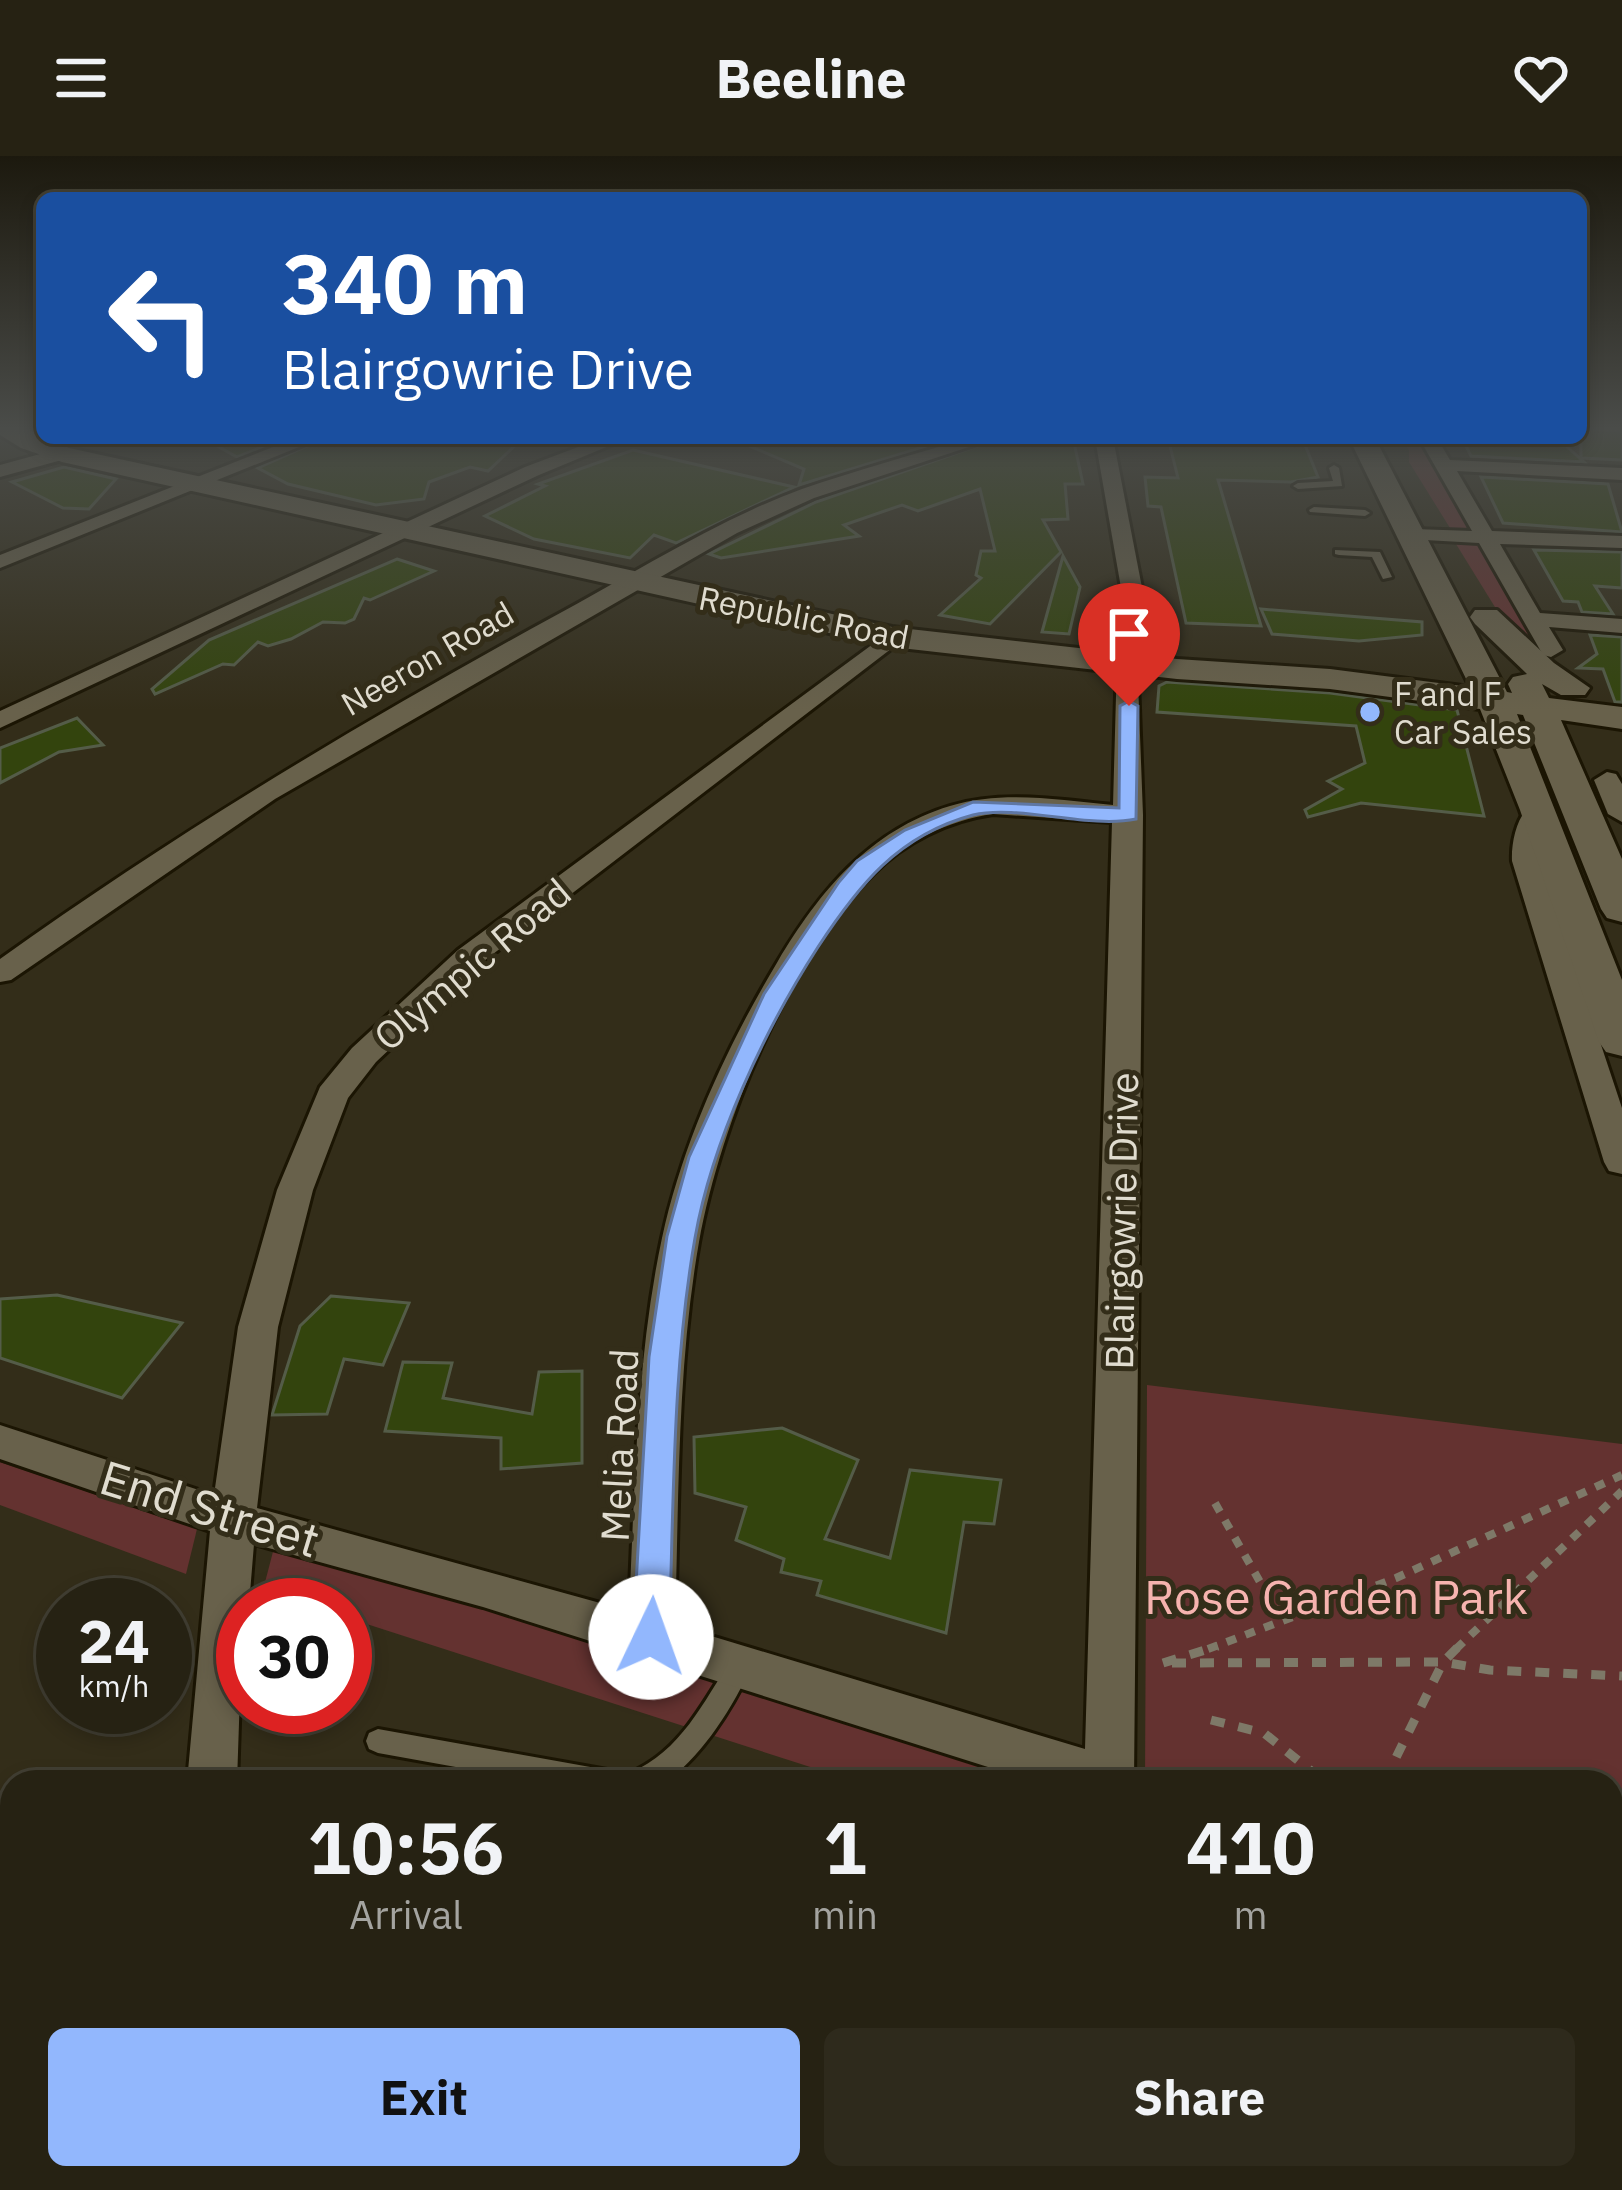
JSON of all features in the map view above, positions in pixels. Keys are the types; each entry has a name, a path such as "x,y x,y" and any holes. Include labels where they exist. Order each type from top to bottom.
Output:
{"main road":[{"name":"Republic Road","path":"367,522 892,637 1134,647 1510,694 1621,715"},
{"path":"1419,522 1486,617 1542,670 1621,715 1558,749"},
{"path":"1423,522 1510,694 1558,749 1622,909"},
{"path":"1486,617 1539,810 1622,1042"}],"street":[{"path":"0,562 101,522"},
{"path":"0,719 421,522"},
{"name":"Neeron Road","path":"0,973 96,903 288,778 747,522"},
{"name":"Blairgowrie Drive","path":"1109,1770 1134,647 1116,522"},
{"path":"1478,522 1550,650"},
{"path":"1428,535 1622,542"},
{"path":"1536,620 1622,626"},
{"name":"Olympic Road","path":"213,1770 232,1520 258,1327 295,1190 332,1095 364,1055 470,957 892,637"},
{"path":"1607,780 1622,814"},
{"name":"Melia Road","path":"651,1637 664,1357 681,1236 702,1157 776,994 846,887 865,866 912,834 973,808 1129,815"},
{"path":"1539,810 1525,844 1526,861 1622,1162"},
{"name":"End Street","path":"0,1442 232,1520 651,1637 1074,1770"}],"lane":[{"path":"1339,552 1376,554 1387,577"},
{"path":"662,1770 686,1747 740,1666"},
{"path":"378,1741 540,1770"}],"path":[{"path":"1622,1475 1363,1595 1163,1663 1443,1662 1490,1670 1622,1676"},
{"path":"1390,1770 1443,1662 1622,1491"},
{"path":"1215,1503 1284,1624"},
{"path":"1211,1720 1264,1733 1310,1770"}],"green space":[{"path":"1446,522 1468,522 1472,528 1450,528"},
{"path":"1456,544 1479,545 1550,666 1498,612"},
{"name":"Rose Garden Park","path":"1147,1385 1622,1444 1622,1770 1145,1770"},
{"path":"0,1462 197,1529 186,1574 0,1505"},
{"path":"275,1544 997,1770 820,1770 372,1626 372,1578 266,1578"}],"building":[{"path":"498,522 720,522 676,543 654,535 630,558 534,539"},
{"path":"775,522 853,522 844,525 859,536 721,558 709,554"},
{"path":"988,522 1044,522 1061,552 990,624 940,615 981,578 976,575 981,551 995,551"},
{"path":"1164,522 1230,522 1261,626 1186,623"},
{"path":"1619,522 1622,532 1503,523"},
{"path":"1534,550 1622,552 1622,588 1595,586 1613,614 1582,612 1578,602 1563,601"},
{"path":"1063,556 1080,587 1069,634 1042,632"},
{"path":"397,559 434,571 370,600 364,598 354,619 345,623 323,622 268,646 258,642 234,665 223,664 155,694 152,689 209,640"},
{"path":"1261,609 1422,622 1422,635 1359,641 1272,634"},
{"path":"1590,635 1622,637 1622,702 1615,702 1603,669 1578,668 1597,654"},
{"path":"1167,682 1330,693 1457,710 1484,816 1361,803 1308,817 1305,810 1342,789 1328,781 1365,763 1356,726 1157,712 1159,686"},
{"path":"77,718 103,745 59,752 0,783 0,748"},
{"path":"57,1295 182,1323 122,1398 0,1358 0,1299"},
{"path":"331,1296 409,1303 383,1365 344,1359 327,1414 272,1415 300,1326"},
{"path":"403,1362 452,1363 443,1398 532,1414 539,1372 582,1371 582,1463 501,1469 501,1438 385,1431"},
{"path":"782,1428 858,1460 825,1539 890,1558 910,1470 1001,1480 994,1524 964,1522 946,1633 817,1595 821,1581 781,1572 784,1559 736,1540 746,1507 695,1493 694,1437"}],"place":[{"name":"F and F Car Sales","path":"1370,712"}],"route":[{"path":"651,1637 664,1357 681,1236 702,1157 776,994 846,887 865,866 912,834 973,808 1129,815 1129,706"}]}
